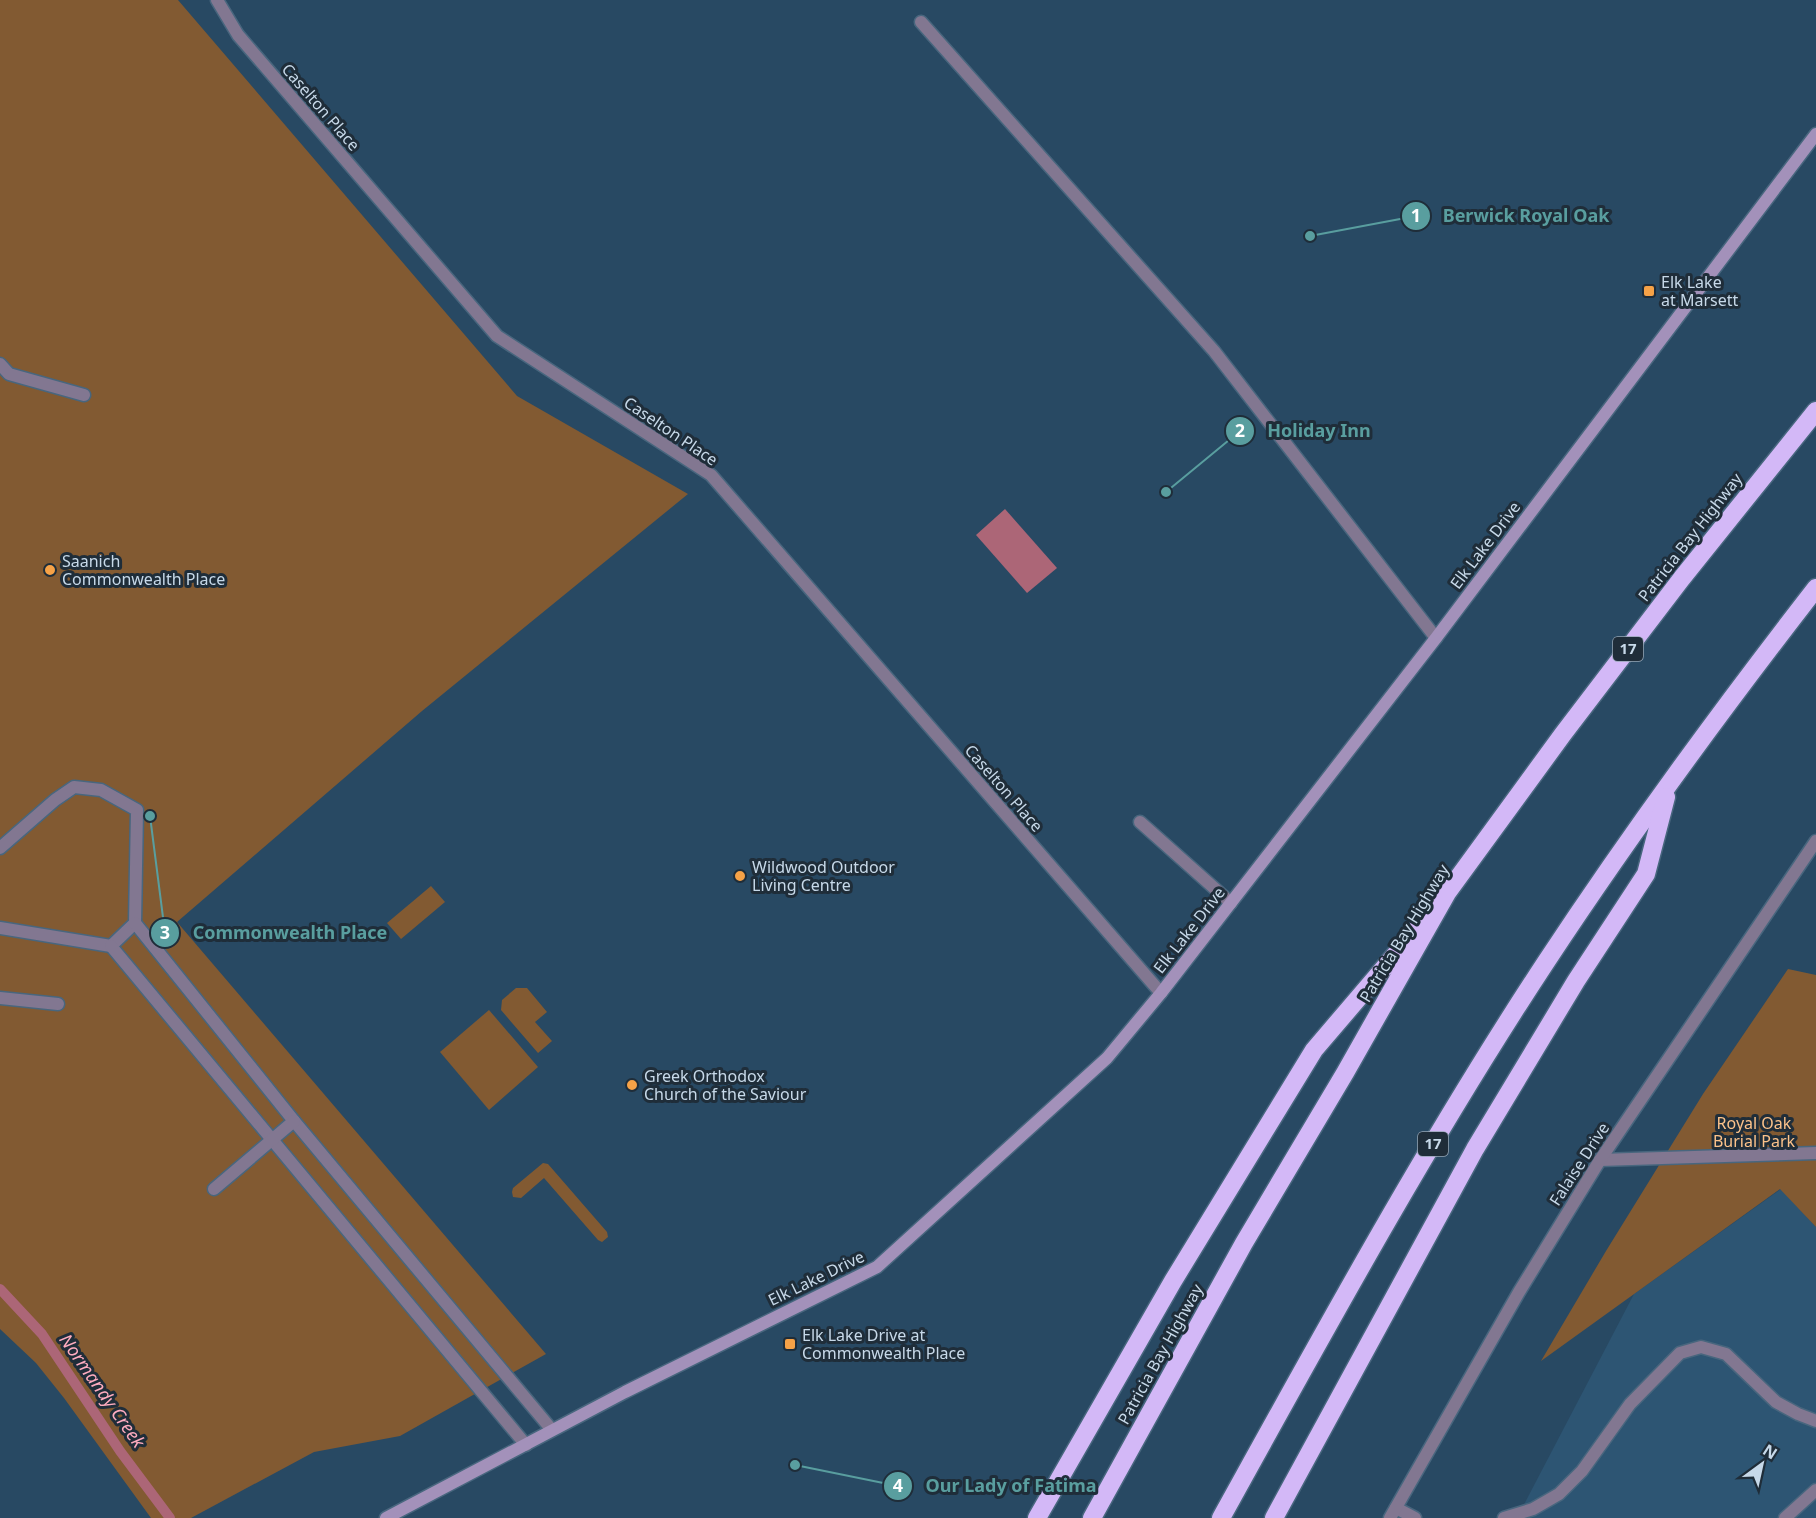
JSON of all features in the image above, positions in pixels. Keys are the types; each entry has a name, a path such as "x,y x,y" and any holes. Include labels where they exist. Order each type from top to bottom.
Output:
{"highway":[{"name":"Patricia Bay Highway","path":"1092,1518 1244,1243 1345,1073 1447,893 1563,734 1682,578 1816,411"},
{"name":"17","path":"1221,1518 1343,1299 1442,1129 1546,962 1669,783 1748,675 1816,588"},
{"path":"1274,1518 1475,1149 1576,981 1646,874 1669,783"},
{"path":"1037,1518 1173,1281 1314,1050 1447,893"}],"street":[{"name":"Caselton Place","path":"217,0 238,35 497,336 711,475 1161,993"},
{"path":"921,22 1214,351 1436,638"},
{"name":"Elk Lake Drive","path":"386,1518 552,1430 877,1267 1107,1058 1161,993 1436,638 1816,134"},
{"path":"0,364 9,374 84,395"},
{"path":"0,848 55,800 74,787 101,790 137,810 135,923 294,1121 552,1430"},
{"path":"1140,822 1231,903"},
{"name":"Falaise Drive","path":"1393,1513 1519,1292 1600,1160 1816,841"},
{"path":"0,916 4,928 111,946 526,1445"},
{"path":"111,946 135,923"},
{"path":"0,998 57,1004"},
{"path":"214,1189 294,1121"},
{"path":"1600,1160 1816,1153"},
{"path":"1504,1518 1533,1509 1559,1494 1582,1472 1630,1404 1680,1353 1701,1347 1726,1354 1776,1402 1816,1421"},
{"path":"1785,1518 1816,1490"},
{"path":"1393,1513 1414,1518"}],"shaded area":[{"path":"1005,509 1057,568 1027,593 976,535"},
{"path":"1781,1189 1816,1227 1816,1518 1517,1518 1634,1294"}],"green space":[{"path":"0,0 178,0 517,396 688,494 422,711 177,922 546,1354 400,1436 314,1452 191,1518 151,1518 64,1398 36,1363 0,1329"},
{"path":"431,886 445,902 401,939 387,923"},
{"name":"Royal Oak Burial Park","path":"1788,969 1816,975 1816,1227 1780,1189 1541,1361 1703,1094"},
{"path":"516,988 527,988 547,1012 535,1022 552,1041 538,1053 501,1010 502,1000"},
{"path":"489,1010 538,1067 489,1110 440,1052"},
{"path":"543,1163 548,1164 607,1232 608,1237 602,1242 544,1178 521,1198 513,1197 513,1188"}],"waterway":[{"name":"Normandy Creek","path":"0,1289 42,1334 120,1451 170,1518"}],"place":[{"name":"Berwick Royal Oak","path":"1310,236"},
{"name":"Elk Lake at Marsett","path":"1649,291"},
{"name":"Holiday Inn","path":"1166,492"},
{"name":"Saanich Commonwealth Place","path":"50,570"},
{"name":"Commonwealth Place","path":"150,816"},
{"name":"Wildwood Outdoor Living Centre","path":"740,876"},
{"name":"Greek Orthodox Church of the Saviour","path":"632,1085"},
{"name":"Elk Lake Drive at Commonwealth Place","path":"790,1344"},
{"name":"Our Lady of Fatima","path":"795,1465"}]}
